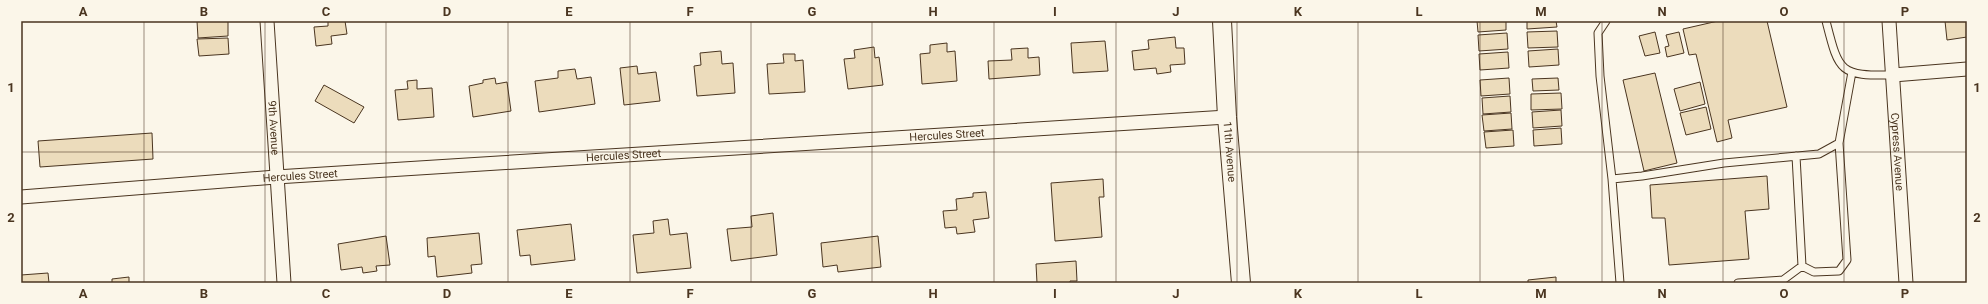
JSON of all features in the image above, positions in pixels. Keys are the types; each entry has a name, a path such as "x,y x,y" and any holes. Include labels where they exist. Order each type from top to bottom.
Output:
{"main road":[{"name":"11th Avenue","path":"1222,21 1227,116 1241,283"}],"street":[{"name":"9th Avenue","path":"267,21 284,283"},
{"name":"Cypress Avenue","path":"1889,21 1906,283"},
{"path":"1893,75 1967,69"},
{"name":"Hercules Street","path":"21,197 276,178 1227,116"}],"lane":[{"path":"1606,21 1598,33 1600,76 1612,179 1620,283"},
{"path":"1826,21 1835,55 1844,69 1861,75 1893,75"},
{"path":"1802,266 1814,272 1839,270 1847,260 1839,143 1852,72"},
{"path":"1612,179 1642,176 1724,163 1819,154 1839,143"},
{"path":"1796,156 1802,266"},
{"path":"1738,283 1783,280 1802,266"}],"building":[{"path":"197,21 228,21 228,36 198,38"},
{"path":"328,21 345,21 347,34 331,36 332,44 316,46 314,27 328,26"},
{"path":"1477,21 1506,21 1506,30 1478,32"},
{"path":"1527,21 1556,21 1557,27 1527,29"},
{"path":"1718,21 1767,21 1787,107 1728,120 1732,138 1717,142 1696,54 1689,55 1683,29"},
{"path":"1945,21 1967,21 1967,37 1947,40"},
{"path":"1557,31 1558,47 1528,48 1527,32"},
{"path":"1655,32 1660,53 1645,56 1639,36"},
{"path":"1679,32 1684,53 1667,57 1665,47 1669,46 1666,35"},
{"path":"1507,33 1508,49 1479,51 1478,35"},
{"path":"1175,37 1176,48 1184,48 1185,64 1170,65 1171,72 1157,74 1156,68 1134,70 1132,51 1149,49 1148,40"},
{"path":"228,38 229,54 199,56 197,39"},
{"path":"1105,41 1108,71 1073,73 1071,43"},
{"path":"947,43 947,52 955,51 957,81 922,84 920,54 930,53 930,45"},
{"path":"874,47 875,58 879,57 883,85 848,89 844,59 855,58 854,50"},
{"path":"1028,48 1028,58 1039,57 1040,75 989,79 988,61 1012,60 1011,49"},
{"path":"1558,49 1559,65 1529,67 1528,51"},
{"path":"721,51 722,64 733,63 735,93 697,96 694,66 701,65 700,53"},
{"path":"1508,52 1509,68 1480,70 1479,54"},
{"path":"783,54 795,54 795,61 803,60 805,92 769,94 767,64 784,63"},
{"path":"637,66 638,74 656,72 660,101 624,105 620,68"},
{"path":"575,69 577,79 591,77 595,104 539,112 535,81 558,78 558,71"},
{"path":"1655,73 1677,163 1644,171 1623,80"},
{"path":"495,78 496,84 507,82 511,111 473,117 469,86 483,83 483,80"},
{"path":"1509,78 1510,94 1481,96 1480,80"},
{"path":"1558,78 1559,90 1533,91 1532,79"},
{"path":"417,80 417,89 432,88 434,117 398,120 395,90 408,89 407,81"},
{"path":"1700,82 1705,104 1680,111 1674,89"},
{"path":"324,85 364,107 354,123 315,101"},
{"path":"1561,93 1562,109 1531,110 1531,94"},
{"path":"1510,96 1511,112 1483,114 1482,98"},
{"path":"1706,107 1711,129 1686,135 1680,113"},
{"path":"1561,110 1562,126 1533,128 1532,112"},
{"path":"1511,113 1512,129 1484,131 1482,115"},
{"path":"1561,128 1562,144 1534,146 1533,130"},
{"path":"1513,130 1514,146 1486,148 1484,132"},
{"path":"152,133 153,159 40,167 38,141"},
{"path":"1767,176 1769,209 1745,211 1749,259 1669,265 1665,218 1652,218 1650,185"},
{"path":"1103,179 1104,197 1099,197 1102,237 1055,241 1051,183"},
{"path":"986,192 989,218 973,220 975,232 957,234 956,227 945,228 943,211 957,210 956,199 973,197 973,193"},
{"path":"773,213 777,255 731,261 727,229 752,227 751,216"},
{"path":"668,219 670,235 687,233 691,268 637,273 633,235 654,233 653,221"},
{"path":"571,224 575,260 531,265 530,255 520,256 517,230"},
{"path":"479,233 482,264 471,265 472,273 437,277 435,256 428,257 427,238"},
{"path":"386,236 390,265 376,266 377,271 363,273 362,267 341,270 338,244"},
{"path":"878,236 881,267 838,272 837,265 823,267 821,243"},
{"path":"1076,261 1077,281 1070,281 1070,283 1037,283 1036,264"},
{"path":"48,273 49,283 21,283 21,275"},
{"path":"129,277 129,283 112,283 112,279"},
{"path":"1556,277 1556,283 1528,283 1528,280"}]}
